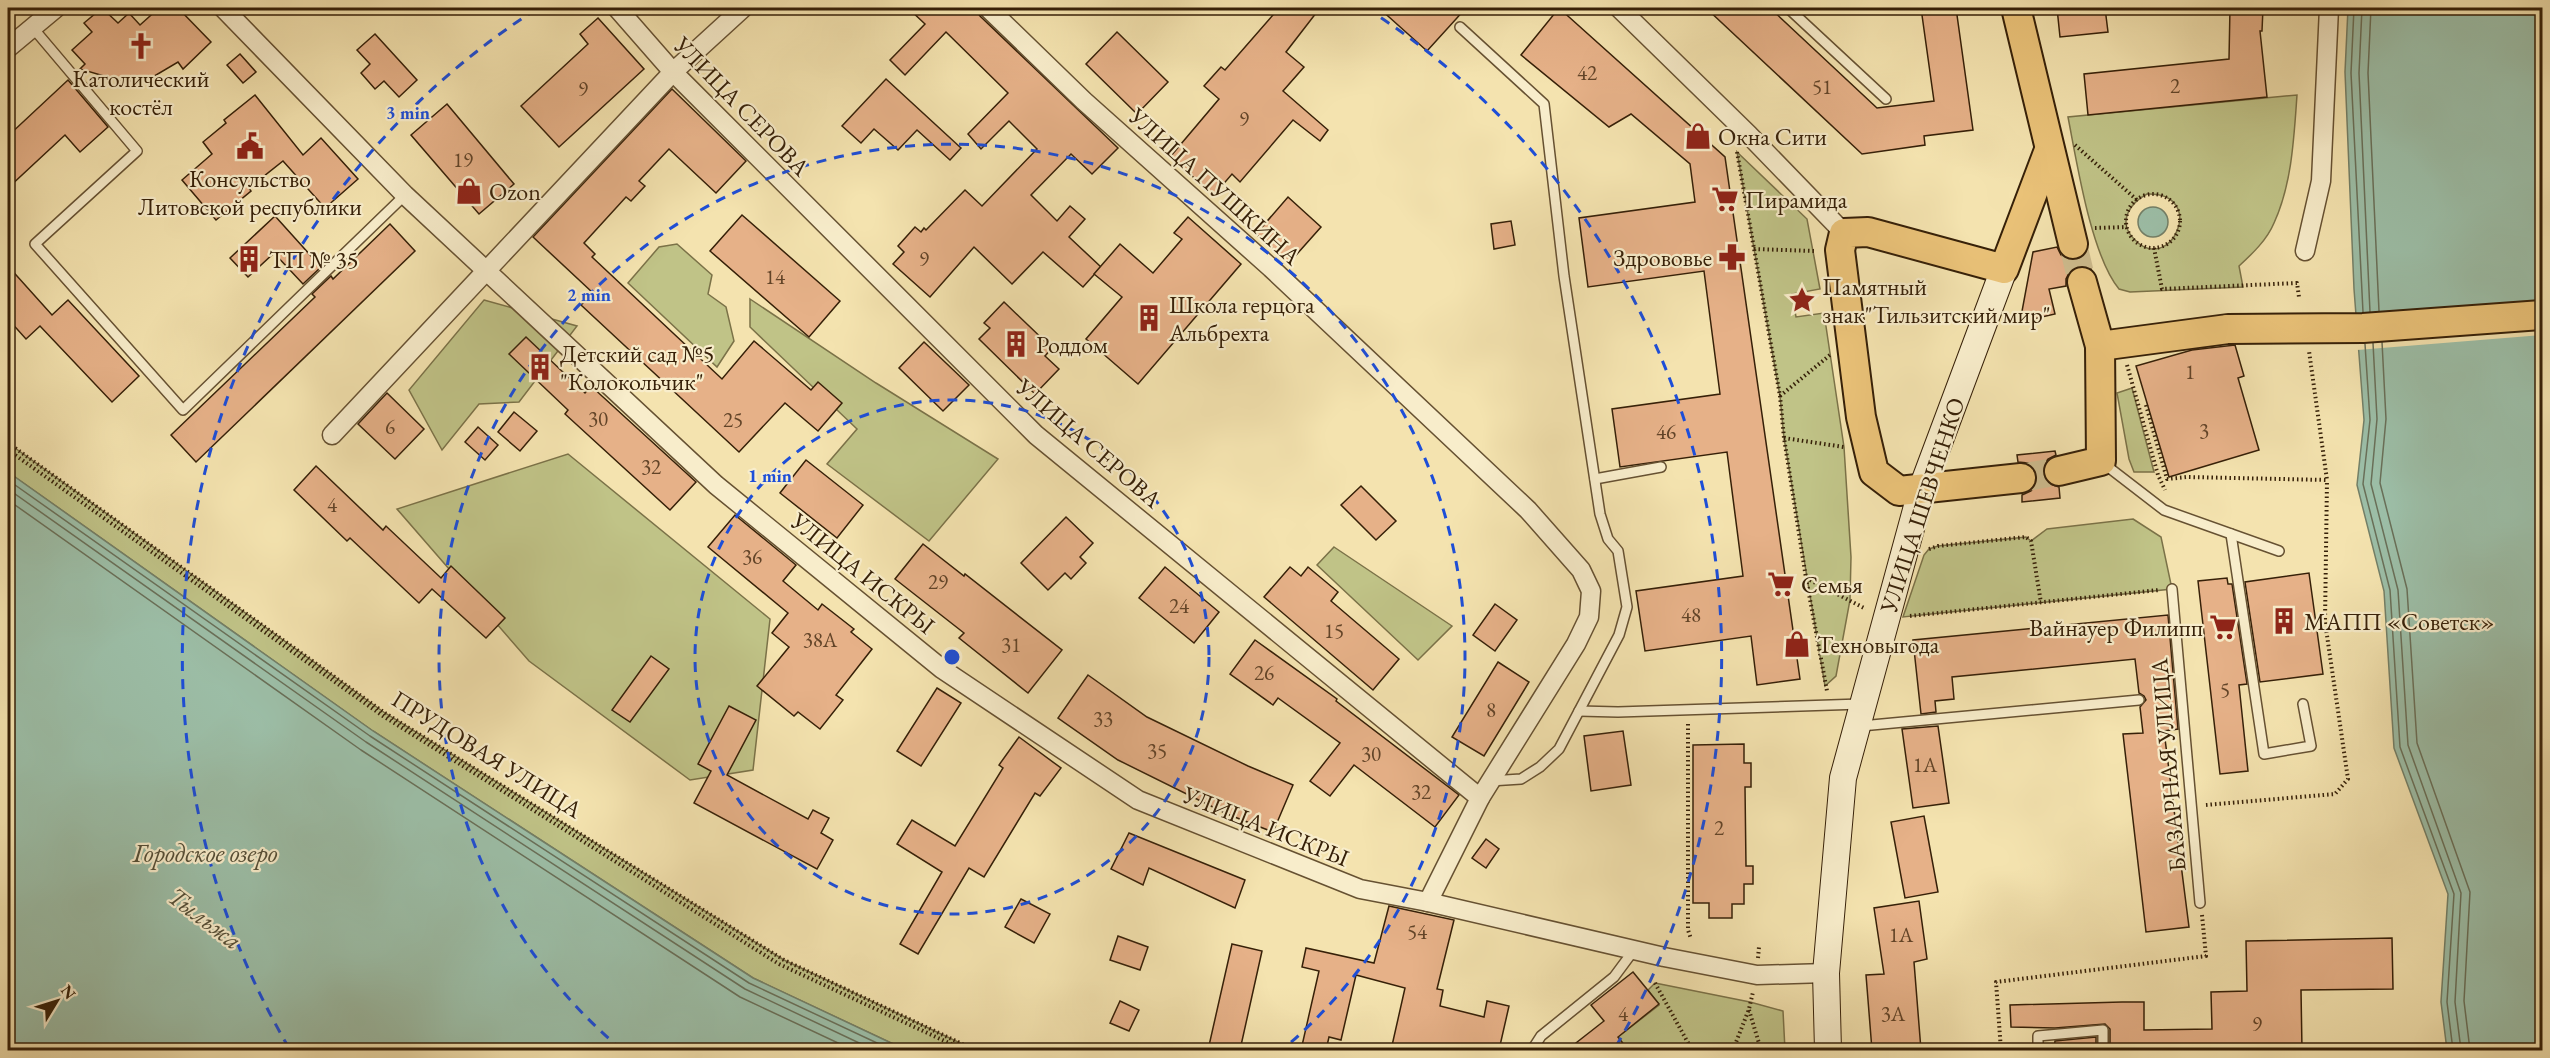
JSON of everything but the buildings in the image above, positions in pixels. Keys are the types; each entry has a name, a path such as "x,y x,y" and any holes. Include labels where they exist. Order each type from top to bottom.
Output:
{"main road":[{"path":"2016,8 2073,244"},
{"name":"УЛИЦА ШЕВЧЕНКО","path":"1828,1050 1826,973 1843,778 1884,619 1922,488 2049,150"},
{"path":"2004,269 1868,232 1844,233 1840,250 1861,417 1874,472 1899,491 2021,478"},
{"path":"2059,471 2102,461 2111,345 2082,282"},
{"path":"2111,345 2228,329 2363,328 2542,315"}],"street":[{"path":"8,48 56,8"},
{"name":"УЛИЦА ИСКРЫ","path":"224,8 405,195 716,485 942,669 1138,800 1360,889 1757,975 1826,973"},
{"name":"УЛИЦА СЕРОВА","path":"617,8 673,72 1036,435 1480,798"},
{"path":"332,435 673,72 743,8"},
{"name":"УЛИЦА ПУШКИНА","path":"988,8 1084,101 1271,268 1485,469 1528,510 1581,570 1591,591 1589,617 1576,644 1480,798"},
{"path":"1618,8 1844,233"},
{"path":"2306,251 2321,181 2329,8"},
{"path":"1428,902 1480,798"}],"lane":[{"path":"1788,8 1886,99"},
{"path":"33,27 137,151 35,244 183,410 405,195"},
{"path":"1460,27 1544,104 1564,276 1600,514 1608,539 1618,551 1627,607 1620,635 1559,749 1540,767 1521,779 1490,781"},
{"path":"2102,461 2164,510 2279,551"},
{"path":"1595,479 1661,467"},
{"path":"2231,534 2264,754 2311,746 2303,704"},
{"name":"БАЗАРНАЯ УЛИЦА","path":"2172,589 2179,696 2200,903"},
{"path":"1579,711 1832,706 1860,715 2139,700"},
{"path":"1532,1050 1541,1036 1614,977 1634,950"},
{"path":"2038,1050 2038,1036 2103,1030 2103,1050"}],"path":[{"path":"2049,150 2073,143 2137,200"},
{"path":"1737,152 1780,396 1784,438 1806,578 1825,686 1832,706"},
{"path":"2156,194 2164,196 2177,208 2180,226 2177,235 2163,247 2154,248 2137,242 2127,227 2128,210 2137,200 2156,194"},
{"path":"2154,248 2162,289 2297,283 2299,297"},
{"path":"1754,249 1814,250"},
{"path":"2111,345 2162,486 2191,520"},
{"path":"2146,405 2167,479 2187,477 2327,480 2309,350"},
{"path":"1780,396 1831,355"},
{"path":"1784,438 1844,447"},
{"name":"ПРУДОВАЯ УЛИЦА","path":"8,443 386,713 784,960 975,1050"},
{"path":"8,450 383,716 778,964 964,1050"},
{"path":"1924,555 1929,549 1938,546 2026,537 2031,541 2041,603"},
{"path":"1806,578 1884,619 2172,589"},
{"path":"1688,710 1688,930 1691,939"},
{"path":"2001,1050 1996,982 2206,956 2200,903"},
{"path":"1733,1050 1749,1009 1757,975"},
{"path":"1655,983 1692,1050"},
{"path":"1749,1009 1761,1050"}],"green space":[{"path":"2297,95 2291,160 2285,192 2274,223 2267,235 2239,266 2243,287 2130,292 2119,289 2109,274 2093,232 2068,117","holes":["2147,194 2166,197 2176,206 2180,218 2177,230 2170,241 2160,248 2147,248 2129,233 2126,226 2128,214 2135,202"]},
{"path":"1737,152 1807,219 1820,289 1792,294 1796,317 1824,313 1844,447 1851,557 1850,600 1836,676 1825,686 1784,438 1780,396"},
{"path":"677,244 712,275 708,294 726,307 734,341 717,367 628,283 659,247"},
{"path":"750,299 876,383 998,459 929,541 827,464 857,429 750,327"},
{"path":"484,300 577,326 519,402 479,404 442,450 409,390"},
{"path":"2132,388 2154,472 2134,472 2129,459 2117,393"},
{"path":"8,443 385,713 784,960 975,1050 906,1050 753,978 373,731 8,472"},
{"path":"568,454 770,619 753,770 690,780 529,661 397,509"},
{"path":"2133,519 2161,537 2172,589 1903,617 1924,555 1929,549 1938,546 2026,537 2031,541 2047,529"},
{"path":"1334,547 1452,626 1418,660 1317,565"},
{"path":"1655,983 1783,1011 1785,1050 1628,1050 1618,1037 1659,1005 1648,990"}],"water":[{"path":"2348,8 2542,8 2542,1050 2447,1050 2441,1002 2448,894 2394,748 2384,591 2357,485 2364,420 2354,289 2345,72"},
{"path":"2153,207 2163,212 2168,222 2163,232 2153,237 2143,232 2138,222 2143,212"},
{"name":"Городское озеро","path":"8,472 373,731 753,978 906,1050 8,1050"}],"pier":[{"path":"2542,300 2542,335 2357,350 2354,314"}],"tunnel":[{"path":"2073,244 2082,282"},
{"path":"2021,478 2059,471"}],"place":[{"name":"Католический костёл","path":"141,46"},
{"name":"Окна Сити","path":"1698,136"},
{"name":"Консульство Литовской республики","path":"250,146"},
{"name":"Ozon","path":"469,191"},
{"name":"Пирамида","path":"1725,199"},
{"name":"Здрововье","path":"1732,257"},
{"name":"ТП № 35","path":"249,259"},
{"name":"Памятный знак\"Тильзитский мир\"","path":"1802,300"},
{"name":"Школа герцога Альбрехта","path":"1149,318"},
{"name":"Роддом","path":"1016,344"},
{"name":"Детский сад №5 \"Колокольчик\"","path":"540,367"},
{"name":"Семья","path":"1781,584"},
{"name":"МАПП «Советск»","path":"2284,621"},
{"name":"Вайнауер Филипп","path":"2223,627"},
{"name":"Техновыгода","path":"1797,644"}],"water label":[{"name":"Тыльжа","path":"205,918"}]}
